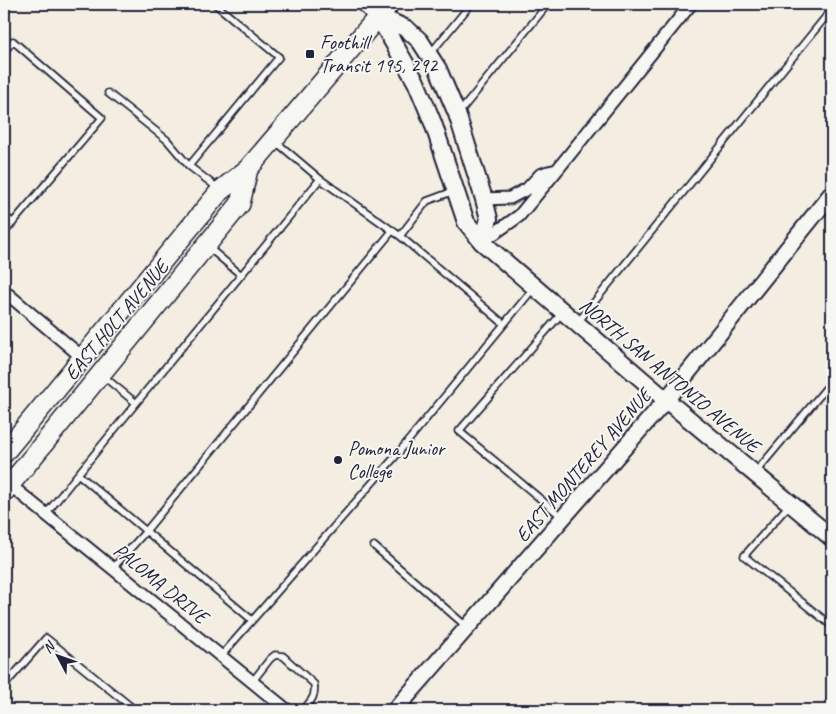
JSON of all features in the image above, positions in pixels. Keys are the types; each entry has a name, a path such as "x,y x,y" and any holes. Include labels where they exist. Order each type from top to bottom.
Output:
{"main road":[{"path":"378,8 420,41 438,69 457,114 484,199 489,219 482,242"},
{"name":"EAST HOLT AVENUE","path":"4,453 220,191 248,169 273,140 378,8"},
{"name":"NORTH SAN ANTONIO AVENUE","path":"378,8 416,82 433,123 466,222 482,242 666,400 832,538"},
{"name":"EAST HOLT AVENUE","path":"6,486 240,204 248,169"}],"street":[{"path":"482,242 518,216 691,4"},
{"path":"484,199 510,198 527,189 540,175 557,170"},
{"name":"EAST MONTEREY AVENUE","path":"395,710 666,400 832,193"},
{"path":"4,291 82,357"},
{"name":"PALOMA DRIVE","path":"6,486 46,514 288,710"}],"lane":[{"path":"189,166 279,57 215,4"},
{"path":"428,55 470,4"},
{"path":"457,114 548,4"},
{"path":"577,324 832,9"},
{"path":"4,52 13,41 102,118 4,233"},
{"path":"108,93 167,140 189,166 220,191"},
{"path":"273,140 320,179 393,230 504,324"},
{"path":"46,514 320,179"},
{"path":"400,236 427,201 455,191"},
{"path":"4,215 13,223"},
{"path":"113,568 146,531 393,230"},
{"path":"207,246 241,275"},
{"path":"221,656 394,458 535,287"},
{"path":"563,311 459,431 563,518"},
{"path":"100,374 136,403"},
{"path":"755,474 832,381"},
{"path":"78,474 252,620"},
{"path":"790,504 744,556 832,626"},
{"path":"374,546 468,627"},
{"path":"4,686 46,638 135,710"},
{"path":"252,682 270,659 275,655 283,656 314,684 315,692 312,700 303,710"}],"place":[{"name":"Foothill Transit 195, 292","path":"310,54"},
{"name":"Pomona Junior College","path":"338,460"}]}
